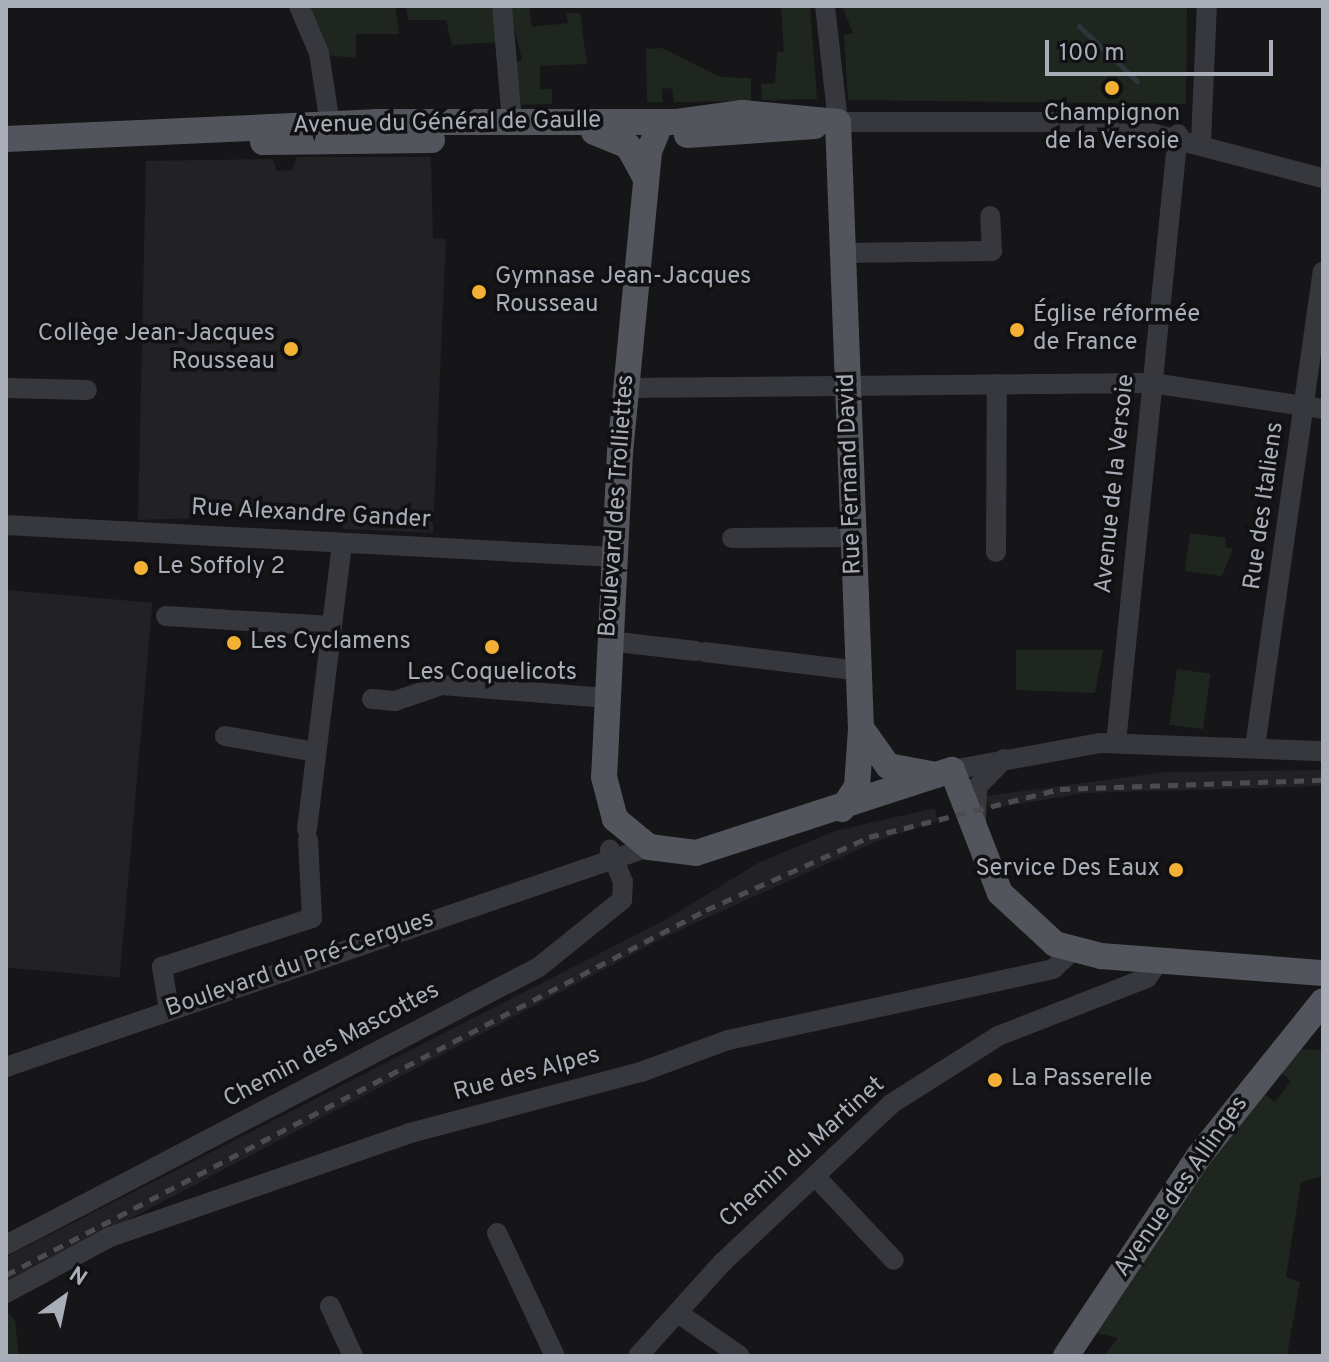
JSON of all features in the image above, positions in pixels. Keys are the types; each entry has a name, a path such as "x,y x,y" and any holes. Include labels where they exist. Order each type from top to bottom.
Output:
{"main road":[{"name":"Avenue du Général de Gaulle","path":"360,133 512,121 657,129"},
{"name":"Avenue du Général de Gaulle","path":"6,149 360,133 594,132 741,123 838,122"},
{"name":"Rue Fernand David","path":"838,122 861,728"},
{"name":"Boulevard des Trolliettes","path":"610,850 606,795 613,557 625,388 646,178 657,129"},
{"path":"594,132 628,146 646,178"},
{"name":"Avenue du Général de Gaulle","path":"6,139 330,134"},
{"path":"861,728 888,766 944,772"},
{"path":"842,809 857,787 861,728"},
{"path":"610,850 649,847 708,851 907,789 944,772"},
{"path":"944,772 976,846"},
{"path":"907,789 948,801 1018,918 1072,951 1158,962 1323,973"},
{"path":"1269,970 1299,988 1305,1023"},
{"name":"Avenue des Allinges","path":"1066,1356 1199,1156 1323,1001"}],"street":[{"path":"299,6 319,53 330,134"},
{"path":"502,6 512,121"},
{"path":"825,6 838,122"},
{"path":"1201,141 1207,6"},
{"name":"Avenue du Général de Gaulle","path":"838,122 1061,118 1178,134 1323,178"},
{"name":"Avenue de la Versoie","path":"1116,743 1178,134"},
{"path":"843,253 992,251 990,216"},
{"name":"Rue des Italiens","path":"1255,747 1315,407 1323,272"},
{"path":"625,388 1152,383 1315,407"},
{"path":"996,552 997,384"},
{"path":"6,388 87,390"},
{"name":"Rue Alexandre Gander","path":"6,525 613,557"},
{"path":"732,538 853,537"},
{"path":"169,1010 162,967 312,918 308,835 342,543"},
{"path":"166,616 331,626"},
{"path":"609,641 859,671"},
{"path":"372,699 395,701 442,685 607,698"},
{"path":"225,736 316,752"},
{"path":"944,772 1007,757 1116,743 1323,751"},
{"path":"976,846 977,787 1007,757"},
{"name":"Boulevard du Pré-Cergues","path":"6,1067 610,850"},
{"name":"Chemin des Mascottes","path":"6,1245 539,967 618,905 624,888 610,850"},
{"name":"Rue des Alpes","path":"6,1293 110,1237 410,1133 641,1072 728,1040 1053,969 1072,951"},
{"name":"Chemin du Martinet","path":"638,1356 815,1176 891,1104 957,1060 1058,1006 1147,978 1158,962"},
{"path":"815,1176 894,1260"},
{"path":"497,1233 555,1356"},
{"path":"330,1306 353,1356"},
{"path":"678,1313 740,1356"}],"shaded area":[{"path":"306,6 395,6 399,34 356,34 356,58 325,55"},
{"path":"406,6 494,6 498,42 452,45 446,20 408,20"},
{"path":"509,6 529,6 532,27 568,23 566,13 580,13 587,64 540,66 540,89 552,89 552,104 521,105 516,62 522,60"},
{"path":"781,6 810,6 817,99 762,100 761,84 775,83 777,52 784,52"},
{"path":"842,6 1187,6 1186,104 848,100 844,35 853,33"},
{"path":"662,48 720,77 751,78 751,101 674,102 672,88 662,89 663,102 647,102 646,49"},
{"name":"Collège Jean-Jacques Rousseau","path":"297,157 431,157 433,238 446,239 433,533 344,529 338,516 314,514 138,520 146,161 273,159 277,171 292,170"},
{"path":"1190,533 1226,538 1225,547 1233,549 1222,576 1185,571"},
{"path":"6,590 152,603 120,977 6,967"},
{"path":"1016,650 1103,650 1095,693 1016,690"},
{"path":"1177,669 1211,674 1203,729 1169,724"},
{"path":"1323,770 1323,786 1084,793 989,809 986,796 1166,772"},
{"path":"935,808 938,821 877,841 669,935 6,1284 6,1257 667,919 758,863 835,831"},
{"path":"1299,1049 1323,1050 1323,1176 1301,1182 1286,1277 1300,1282 1287,1356 1104,1356 1118,1338 1093,1332 1214,1153 1262,1092 1275,1102 1291,1081 1279,1071"},
{"path":"7,1311 15,1321 19,1356 6,1356"}],"waterway":[{"path":"1079,26 1137,81"}],"railway":[{"path":"6,1275 706,910 869,837 1060,789 1323,780"}],"place":[{"name":"Champignon de la Versoie","path":"1112,88"},
{"name":"Gymnase Jean-Jacques Rousseau","path":"479,292"},
{"name":"Église réformée de France","path":"1017,330"},
{"name":"Collège Jean-Jacques Rousseau","path":"291,349"},
{"name":"Le Soffoly 2","path":"141,568"},
{"name":"Les Cyclamens","path":"234,643"},
{"name":"Les Coquelicots","path":"492,647"},
{"name":"Service Des Eaux","path":"1176,870"},
{"name":"La Passerelle","path":"995,1080"}]}
